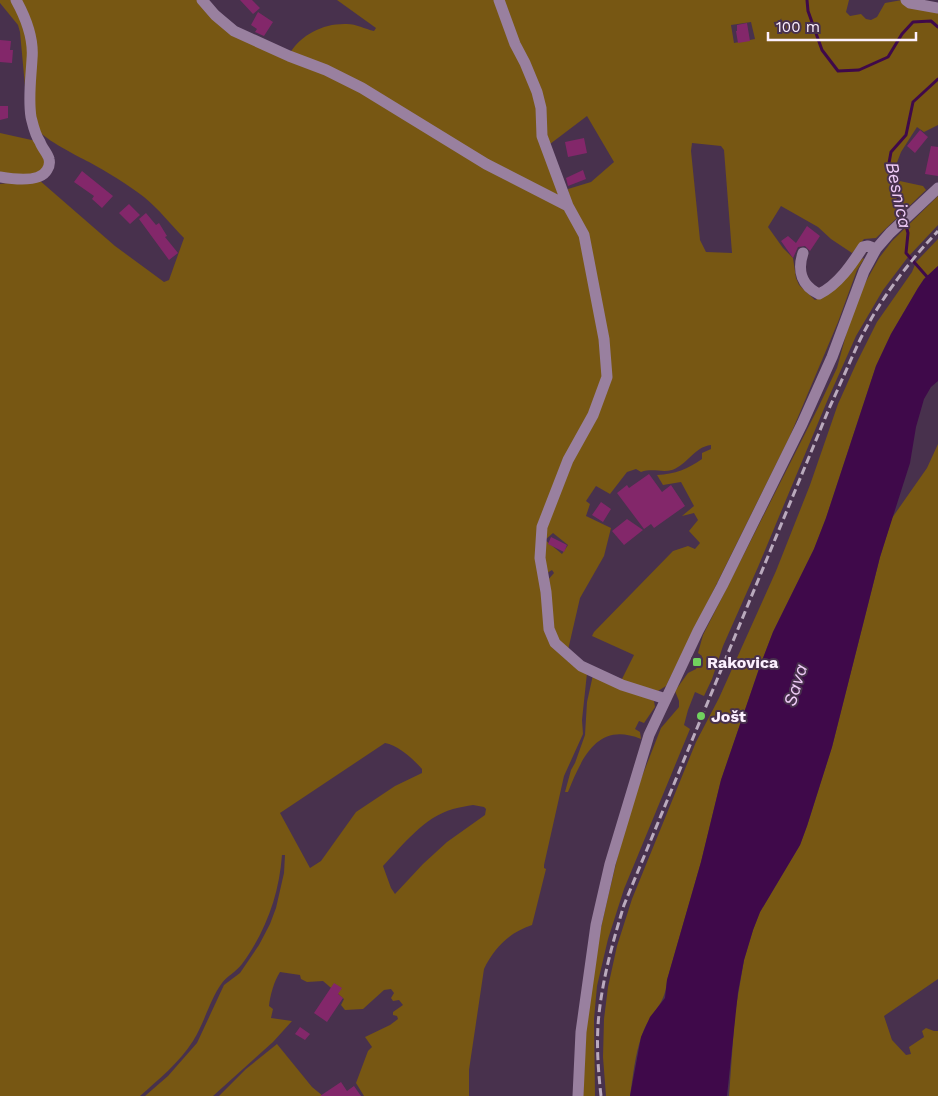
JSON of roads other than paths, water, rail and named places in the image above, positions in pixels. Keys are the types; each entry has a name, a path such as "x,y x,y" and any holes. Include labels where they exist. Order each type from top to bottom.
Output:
{"street":[{"path":"0,177 16,179 36,178 46,173 49,168 49,160 38,140 31,116 30,91 33,58 30,30 16,0"},
{"path":"202,0 214,15 234,31 289,56 326,70 362,88 486,164 568,206"},
{"path":"499,0 515,44 537,92 541,108 542,136 568,206 584,235 604,339 607,377 593,415 568,460 542,527 540,558 546,592 549,630 554,643 581,666 622,685 666,699"},
{"path":"906,0 910,3 938,8"},
{"path":"578,1096 581,1032 596,925 610,864 649,735 698,630 722,586 802,424 832,358 864,271 876,249 890,233 938,188"},
{"path":"803,253 800,264 802,280 812,291 819,294 835,283 863,247 868,246 876,249"}],"water":[{"name":"Sava","path":"938,266 938,381 931,387 924,399 916,427 910,463 880,557 832,747 807,826 800,845 760,912 744,960 738,992 727,1096 630,1096 641,1037 650,1017 665,998 667,980 701,862 721,780 760,666 773,632 814,549 826,518 876,366 891,334 918,288 924,279"}],"waterway":[{"name":"Besnica","path":"807,0 808,11 822,50 838,71 859,70 888,57 902,34 913,22 931,21 938,27"},
{"name":"Besnica","path":"903,217 889,163 891,152 906,135 913,102 938,79"},
{"name":"Besnica","path":"905,222 908,233 906,253 929,279"}],"railway":[{"path":"601,1096 598,1055 599,1014 609,959 624,905 828,411 858,344 874,313 894,284 938,231"}],"place":[{"name":"Rakovica","path":"697,662"},
{"name":"Jošt","path":"701,716"}]}
